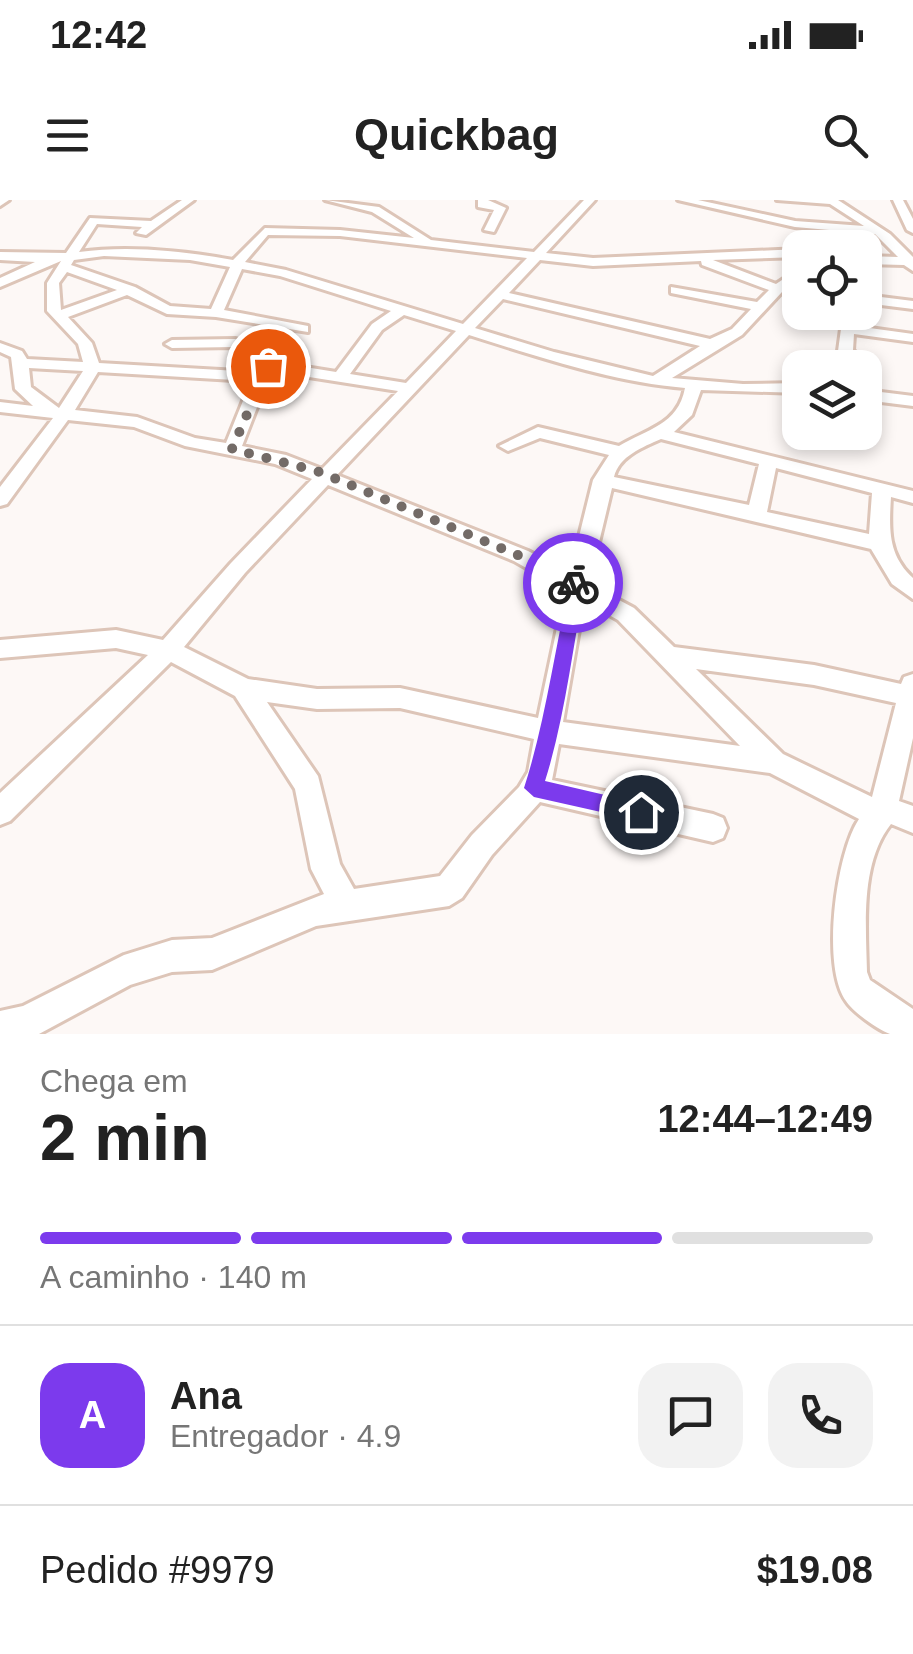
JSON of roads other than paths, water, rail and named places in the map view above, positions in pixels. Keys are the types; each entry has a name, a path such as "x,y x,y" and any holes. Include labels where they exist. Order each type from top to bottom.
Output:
{"street":[{"path":"115,252 189,200"},
{"path":"330,200 386,212 427,242"},
{"path":"483,200 482,205 501,208 490,230"},
{"path":"0,812 168,650 238,568 590,200"},
{"path":"683,200 796,224 860,230"},
{"path":"782,200 832,200 878,230"},
{"path":"882,232 913,233 898,200"},
{"path":"92,368 85,344 56,316 51,290 94,220 152,225"},
{"path":"216,313 237,266 265,231 319,231 534,258 600,262 782,253"},
{"path":"882,233 911,263"},
{"path":"0,256 68,261 115,252 190,256 297,277 550,356 656,380 782,387"},
{"path":"688,256 782,288"},
{"path":"0,283 51,259"},
{"path":"68,261 167,310 216,313 303,329"},
{"path":"882,261 911,263"},
{"path":"656,380 737,332 782,286"},
{"path":"56,316 130,290"},
{"path":"676,290 760,307"},
{"path":"501,295 712,344"},
{"path":"882,301 913,305"},
{"path":"341,376 377,327 402,310"},
{"path":"234,342 258,321"},
{"path":"845,350 848,329 913,338"},
{"path":"172,344 234,342 268,352 232,449"},
{"path":"0,347 16,354 21,363 23,389 56,413"},
{"path":"21,363 264,371 341,376 408,388"},
{"path":"0,500 56,413 92,368"},
{"path":"0,1028 27,1022 124,970 172,956 212,954 316,911 346,904 438,895 450,887 541,775 577,585 608,464 620,452 690,412 694,385"},
{"path":"882,392 888,399"},
{"path":"882,398 913,401"},
{"path":"0,407 137,422 185,440 280,459 520,556 626,614 774,762 855,806 898,816"},
{"path":"508,446 538,432 620,452"},
{"path":"659,433 913,498"},
{"path":"754,512 769,460"},
{"path":"602,480 878,543"},
{"path":"882,490 878,543 887,568 913,591"},
{"path":"0,650 93,638 168,650 244,689 317,699 400,698 548,731 774,762"},
{"path":"665,655 911,690 898,816"},
{"path":"244,689 308,785 326,869 346,904"},
{"path":"534,788 713,828"},
{"path":"898,816 866,833 850,906 849,953 858,992 876,1021 913,1030"}]}
